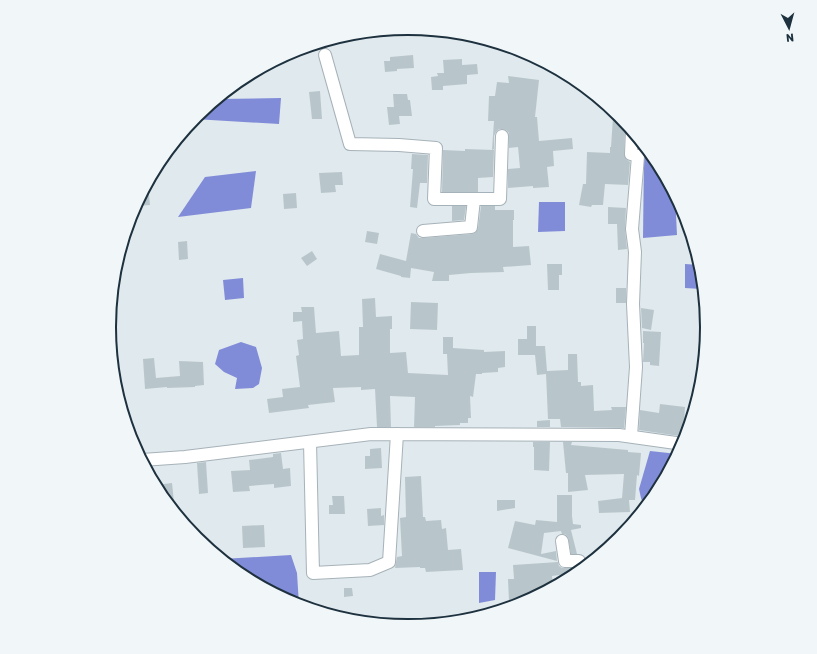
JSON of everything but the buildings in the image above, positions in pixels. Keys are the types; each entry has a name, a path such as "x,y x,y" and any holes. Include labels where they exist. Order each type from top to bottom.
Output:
{"street":[{"path":"326,55 350,144 399,145 436,148 434,199 500,198 502,136"},
{"path":"631,436 636,367 633,304 635,252 632,229 638,156 631,154 632,139"},
{"path":"423,230 471,227 474,199"},
{"path":"149,460 185,457 371,434 619,435 676,443"},
{"path":"310,442 313,574 370,570 389,562 396,434"},
{"path":"562,541 565,561 579,561 579,564"}],"water":[{"path":"281,98 279,124 203,120 226,99"},
{"path":"644,155 661,181 676,210 677,235 643,238"},
{"path":"256,171 251,208 178,217 205,177"},
{"path":"539,202 565,202 565,231 538,232"},
{"path":"685,264 694,265 698,289 685,288"},
{"path":"243,278 244,298 225,300 223,280"},
{"path":"241,342 256,347 262,368 259,384 253,388 235,389 237,378 224,372 215,364 219,350"},
{"path":"650,451 671,453 661,473 642,502 639,489"},
{"path":"291,555 297,573 299,598 262,580 230,559"},
{"path":"479,572 496,572 495,600 479,603"}]}
